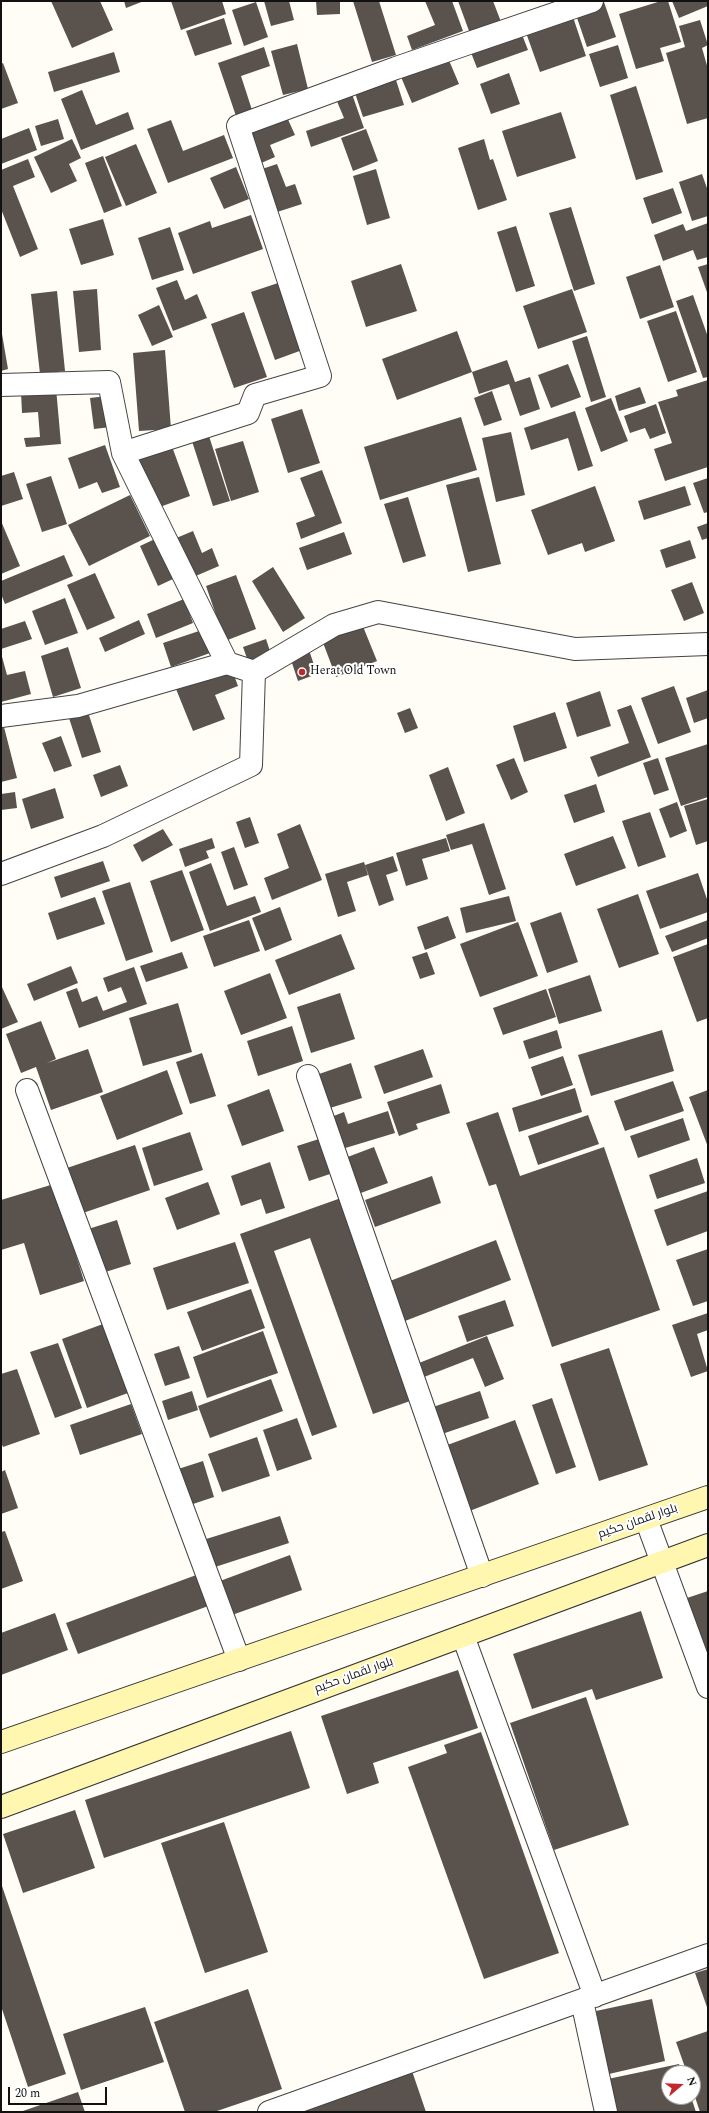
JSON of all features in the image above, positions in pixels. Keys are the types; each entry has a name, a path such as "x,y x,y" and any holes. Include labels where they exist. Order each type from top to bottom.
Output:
{"street":[{"path":"123,453 248,413 255,395 320,376 238,126 396,68 592,1"},
{"path":"1,385 109,382 123,453 226,663"},
{"path":"1,716 78,706 226,663 254,672 334,625 378,612 575,648 708,644"},
{"path":"1,874 103,836 251,764 254,672"},
{"path":"308,1076 482,1576"},
{"path":"27,1090 239,1660"},
{"name":"بلوار لقمان حکیم","path":"1,1742 708,1497"},
{"path":"646,1519 708,1687"},
{"name":"بلوار لقمان حکیم","path":"1,1807 708,1545"},
{"path":"463,1636 588,1998 606,2112"},
{"path":"268,2112 708,1955"}],"building":[{"path":"51,1 100,1 113,30 72,48"},
{"path":"124,1 144,1 126,8"},
{"path":"171,1 222,1 226,14 181,30"},
{"path":"264,1 289,1 294,20 271,26"},
{"path":"316,1 340,1 340,14 317,15"},
{"path":"353,1 379,1 396,55 372,62"},
{"path":"425,1 452,1 463,31 412,50 407,36 435,25"},
{"path":"458,1 493,1 503,27 472,39"},
{"path":"661,1 668,1 681,42 660,48 664,61 636,69 619,14"},
{"path":"672,1 708,1 708,6 679,18"},
{"path":"256,2 268,37 244,46 232,10"},
{"path":"604,2 616,37 587,47 575,12"},
{"path":"571,11 586,56 540,72 524,27"},
{"path":"224,18 232,44 195,56 186,31"},
{"path":"700,20 708,45 702,48 708,69 708,118 687,124 666,53 685,47 679,26"},
{"path":"521,32 528,50 477,68 470,50"},
{"path":"297,44 308,89 283,95 271,51"},
{"path":"618,45 628,78 600,87 589,54"},
{"path":"264,47 270,66 241,76 252,110 236,116 218,63"},
{"path":"114,52 120,72 54,92 48,72"},
{"path":"448,58 459,84 412,103 401,77"},
{"path":"3,63 18,103 1,109 1,64"},
{"path":"509,73 520,104 491,114 480,84"},
{"path":"396,80 404,105 363,117 355,93"},
{"path":"636,86 663,172 636,180 610,95"},
{"path":"82,90 96,125 128,112 134,129 81,150 61,99"},
{"path":"352,94 364,128 311,147 306,131 344,118 336,99"},
{"path":"561,112 576,158 517,177 502,131"},
{"path":"286,115 295,135 270,145 275,157 259,164 245,132"},
{"path":"58,119 64,139 41,146 35,126"},
{"path":"171,120 183,151 224,135 233,158 168,183 147,129"},
{"path":"29,128 37,150 1,164 1,139"},
{"path":"366,129 378,161 353,171 341,138"},
{"path":"72,139 81,158 69,164 77,181 51,193 34,157"},
{"path":"484,139 490,160 493,159 507,200 478,210 458,148"},
{"path":"136,144 157,193 126,206 105,157"},
{"path":"103,156 122,206 104,213 85,163"},
{"path":"28,159 35,177 13,186 38,249 20,257 1,209 1,170"},
{"path":"277,164 286,187 295,184 302,204 274,213 259,170"},
{"path":"236,167 249,199 224,209 210,178"},
{"path":"376,169 390,218 367,225 353,176"},
{"path":"702,174 708,191 708,216 692,221 679,182"},
{"path":"673,188 682,213 652,224 643,198"},
{"path":"571,207 595,284 574,291 549,213"},
{"path":"251,215 263,249 193,274 178,233 210,221 212,228"},
{"path":"103,219 114,255 81,265 69,229"},
{"path":"708,223 708,257 697,260 693,250 663,261 654,235 683,224 686,231"},
{"path":"516,226 535,286 516,292 497,232"},
{"path":"170,227 184,270 152,280 138,238"},
{"path":"401,264 417,311 366,327 351,281"},
{"path":"708,264 708,295 698,267"},
{"path":"660,265 674,307 640,319 626,277"},
{"path":"177,280 185,300 197,294 207,318 173,331 156,288"},
{"path":"281,282 305,349 275,360 251,292"},
{"path":"97,289 101,350 79,352 73,291"},
{"path":"572,289 587,332 538,349 523,306"},
{"path":"57,291 65,371 40,374 31,294"},
{"path":"693,295 708,337 708,377 703,378 676,301"},
{"path":"159,305 173,337 152,346 138,315"},
{"path":"676,311 697,372 668,382 647,321"},
{"path":"244,312 267,377 234,388 211,324"},
{"path":"457,331 472,372 397,400 382,359"},
{"path":"2,334 8,369 1,371 1,335"},
{"path":"587,336 606,397 591,402 572,341"},
{"path":"165,350 171,429 139,431 133,353"},
{"path":"507,360 515,382 530,377 540,409 520,416 509,384 479,394 472,372"},
{"path":"568,364 581,397 551,408 538,375"},
{"path":"708,380 708,467 665,481 654,449 672,443 658,402 678,396 676,390"},
{"path":"640,387 646,403 619,411 615,396"},
{"path":"56,388 61,444 26,447 24,438 40,437 38,412 22,413 21,392"},
{"path":"492,391 502,420 484,426 474,398"},
{"path":"107,396 111,427 94,429 90,398"},
{"path":"611,398 628,441 601,452 585,408"},
{"path":"656,404 666,433 650,439 645,428 630,433 624,416"},
{"path":"302,409 320,463 288,473 271,419"},
{"path":"575,411 593,466 578,471 568,438 531,450 524,428"},
{"path":"461,417 477,470 380,500 364,447"},
{"path":"207,430 230,501 213,506 190,435"},
{"path":"511,432 525,495 496,502 482,438"},
{"path":"170,441 190,496 157,508 137,453"},
{"path":"243,441 259,492 231,501 215,449"},
{"path":"105,445 120,487 102,493 97,482 79,489 68,458"},
{"path":"322,470 342,523 301,539 296,523 315,516 300,478"},
{"path":"14,472 23,499 1,506 1,476"},
{"path":"51,476 67,524 42,532 26,484"},
{"path":"479,477 501,564 468,572 446,485"},
{"path":"708,478 708,512 704,513 693,483"},
{"path":"595,486 615,541 585,552 582,543 548,555 531,510"},
{"path":"685,486 691,505 644,520 638,501"},
{"path":"130,495 150,536 89,566 68,525"},
{"path":"408,497 426,556 403,563 384,504"},
{"path":"1,521 20,566 1,574"},
{"path":"708,523 708,538 702,540 697,527"},
{"path":"193,531 202,553 212,548 219,566 191,578 174,539"},
{"path":"344,532 352,554 307,570 299,548"},
{"path":"155,539 173,579 158,586 140,546"},
{"path":"690,540 696,558 666,568 660,550"},
{"path":"64,555 73,576 5,604 1,594 1,581"},
{"path":"273,567 305,618 283,632 252,581"},
{"path":"95,573 115,618 87,630 67,585"},
{"path":"236,575 256,629 225,641 206,586"},
{"path":"692,582 704,613 684,621 671,590"},
{"path":"65,598 78,633 45,645 32,611"},
{"path":"184,599 193,623 156,638 147,614"},
{"path":"139,620 145,634 105,652 99,638"},
{"path":"25,621 32,639 1,649 1,629"},
{"path":"362,624 377,661 336,677 322,640"},
{"path":"202,630 210,653 171,667 163,643"},
{"path":"266,639 273,660 250,667 243,647"},
{"path":"68,647 81,688 53,697 41,656"},
{"path":"309,650 317,674 298,681 290,657"},
{"path":"1,653 7,675 25,671 31,694 1,702"},
{"path":"231,667 238,686 215,695 225,719 193,731 176,689"},
{"path":"674,686 691,732 658,744 641,698"},
{"path":"708,690 708,718 694,723 686,698"},
{"path":"600,691 611,726 577,737 566,703"},
{"path":"631,705 651,757 598,777 590,757 629,743 617,710"},
{"path":"410,708 418,728 405,733 397,713"},
{"path":"88,712 101,752 82,758 69,718"},
{"path":"555,712 567,748 524,762 513,726"},
{"path":"1,727 4,727 17,778 1,782"},
{"path":"61,736 72,766 54,772 42,743"},
{"path":"708,744 708,797 681,806 665,758"},
{"path":"514,758 528,792 511,800 496,765"},
{"path":"658,758 669,790 654,795 643,763"},
{"path":"120,765 128,786 101,797 93,775"},
{"path":"448,767 465,813 446,821 429,775"},
{"path":"596,784 605,812 574,823 564,795"},
{"path":"55,788 64,818 31,829 22,799"},
{"path":"15,792 17,808 1,810 1,794"},
{"path":"708,799 708,841 696,845 684,806"},
{"path":"677,802 687,831 670,838 659,809"},
{"path":"650,812 666,857 638,867 622,821"},
{"path":"250,817 259,843 245,848 236,822"},
{"path":"484,823 506,889 489,895 472,844 451,850 446,835"},
{"path":"300,824 322,880 272,900 264,878 289,868 277,834"},
{"path":"163,829 173,845 142,862 133,845"},
{"path":"613,836 626,868 576,886 564,854"},
{"path":"212,838 215,848 206,851 209,858 185,867 179,849"},
{"path":"446,838 450,851 422,859 428,879 406,886 396,853"},
{"path":"234,847 248,885 234,890 221,852"},
{"path":"393,856 398,871 386,875 394,900 379,906 365,865"},
{"path":"103,861 110,881 61,898 54,877"},
{"path":"364,862 368,875 347,882 356,911 338,917 325,874"},
{"path":"211,863 227,906 255,896 261,912 210,931 189,872"},
{"path":"182,870 204,930 171,942 150,881"},
{"path":"698,873 708,902 708,912 660,929 646,891"},
{"path":"130,882 153,952 126,961 102,891"},
{"path":"638,894 659,954 619,968 597,909"},
{"path":"509,896 516,921 466,933 460,908"},
{"path":"95,897 105,924 57,940 48,913"},
{"path":"280,907 292,940 265,951 252,918"},
{"path":"561,912 578,962 547,973 530,923"},
{"path":"448,916 456,938 425,950 417,927"},
{"path":"249,920 260,951 214,967 203,936"},
{"path":"708,920 708,938 672,952 665,936"},
{"path":"518,922 538,976 480,997 460,944"},
{"path":"341,934 355,969 289,995 275,960"},
{"path":"708,944 708,1018 697,1022 673,957"},
{"path":"182,952 188,968 146,982 140,966"},
{"path":"427,952 435,974 420,979 412,957"},
{"path":"71,966 78,983 34,1001 27,984"},
{"path":"134,967 147,1004 79,1028 66,992 77,988 82,1002 97,996 103,1011 127,1002 121,987 108,992 103,978"},
{"path":"270,973 287,1018 241,1035 224,991"},
{"path":"590,975 602,1011 559,1024 548,989"},
{"path":"1,985 18,1022 1,1029"},
{"path":"546,989 556,1017 503,1035 493,1008"},
{"path":"340,993 355,1039 311,1053 297,1007"},
{"path":"178,1003 192,1052 143,1066 129,1018"},
{"path":"41,1021 56,1059 47,1063 88,1049 103,1092 51,1110 36,1067 21,1073 6,1034"},
{"path":"292,1026 303,1061 258,1076 247,1041"},
{"path":"557,1030 562,1048 529,1059 523,1041"},
{"path":"662,1030 674,1071 591,1096 578,1055"},
{"path":"423,1049 433,1077 384,1094 374,1066"},
{"path":"202,1053 216,1096 190,1104 176,1062"},
{"path":"563,1056 573,1085 541,1096 531,1067"},
{"path":"351,1063 362,1098 330,1108 319,1074"},
{"path":"167,1070 183,1114 117,1140 100,1096"},
{"path":"673,1081 684,1111 625,1131 614,1101"},
{"path":"441,1084 450,1113 416,1124 418,1129 399,1136 387,1102"},
{"path":"575,1088 582,1112 519,1132 512,1108"},
{"path":"269,1089 284,1131 242,1146 227,1105"},
{"path":"708,1090 708,1147 689,1097"},
{"path":"388,1111 395,1133 342,1149 331,1117 344,1112 348,1124"},
{"path":"498,1112 520,1176 604,1147 660,1310 552,1347 496,1184 489,1186 466,1123"},
{"path":"588,1115 599,1144 538,1165 528,1136"},
{"path":"683,1118 690,1140 638,1158 630,1136"},
{"path":"190,1132 203,1170 154,1186 142,1148"},
{"path":"319,1139 330,1174 309,1181 297,1146"},
{"path":"135,1145 150,1190 80,1214 64,1169"},
{"path":"374,1147 388,1183 358,1194 345,1158"},
{"path":"697,1158 705,1183 657,1199 649,1175"},
{"path":"270,1162 285,1208 266,1214 261,1199 241,1206 231,1176"},
{"path":"432,1176 441,1203 375,1227 365,1200"},
{"path":"208,1182 220,1214 177,1230 165,1198"},
{"path":"54,1184 84,1281 40,1295 24,1243 1,1250 1,1200"},
{"path":"708,1191 708,1231 667,1246 654,1210"},
{"path":"341,1198 413,1400 373,1414 310,1238 274,1251 337,1427 312,1436 240,1234"},
{"path":"117,1220 131,1264 99,1274 85,1230"},
{"path":"496,1240 511,1280 405,1321 390,1281"},
{"path":"235,1242 249,1283 167,1310 153,1268"},
{"path":"708,1249 708,1301 693,1306 676,1260"},
{"path":"251,1289 265,1328 202,1351 187,1312"},
{"path":"505,1300 514,1326 467,1342 458,1316"},
{"path":"708,1313 708,1330 697,1334 708,1371 691,1377 672,1325"},
{"path":"103,1324 128,1393 87,1408 62,1339"},
{"path":"263,1331 278,1373 207,1398 193,1357"},
{"path":"487,1336 504,1379 485,1387 473,1358 424,1377 419,1363"},
{"path":"58,1343 82,1408 55,1418 30,1352"},
{"path":"179,1346 190,1378 165,1386 154,1354"},
{"path":"609,1348 648,1465 599,1481 560,1364"},
{"path":"17,1369 40,1434 3,1447 1,1442 1,1374"},
{"path":"271,1379 283,1411 210,1438 198,1406"},
{"path":"192,1391 198,1410 168,1420 162,1401"},
{"path":"480,1391 489,1418 442,1434 433,1407"},
{"path":"552,1398 576,1467 556,1474 532,1405"},
{"path":"131,1404 142,1434 80,1455 70,1425"},
{"path":"297,1418 312,1459 277,1471 263,1430"},
{"path":"515,1420 539,1484 467,1512 442,1447"},
{"path":"257,1437 270,1476 222,1492 208,1454"},
{"path":"203,1461 214,1497 184,1507 172,1471"},
{"path":"5,1470 18,1508 1,1514 1,1472"},
{"path":"280,1516 289,1543 212,1568 203,1540"},
{"path":"5,1531 23,1581 1,1589 1,1532"},
{"path":"290,1555 302,1590 232,1615 220,1581"},
{"path":"199,1574 211,1605 78,1654 66,1623"},
{"path":"708,1591 708,1669 684,1599"},
{"path":"641,1611 663,1678 596,1700 592,1689 532,1709 513,1654"},
{"path":"55,1613 68,1650 1,1675 1,1633"},
{"path":"458,1670 478,1728 373,1763 379,1783 347,1794 321,1716"},
{"path":"586,1697 629,1825 554,1850 510,1723"},
{"path":"291,1731 310,1788 104,1858 85,1800"},
{"path":"481,1732 559,1953 484,1979 408,1767 447,1753 444,1745"},
{"path":"75,1810 95,1868 23,1893 3,1834"},
{"path":"224,1822 268,1952 205,1973 161,1843"},
{"path":"1,1883 66,2074 28,2087 1,2006"},
{"path":"708,1969 708,2010 695,1973"},
{"path":"248,1989 282,2089 214,2112 185,2112 154,2022"},
{"path":"652,1999 665,2061 609,2074 596,2011"},
{"path":"145,2007 164,2062 81,2090 63,2034"},
{"path":"708,2031 708,2112 700,2112 698,2105 701,2105 701,2065 684,2065 676,2042"},
{"path":"661,2068 661,2105 694,2105 696,2112 610,2112 603,2080"},
{"path":"412,2071 426,2112 290,2112"},
{"path":"78,2092 85,2112 20,2112"}],"place":[{"name":"Herat Old Town","path":"302,672"}]}
